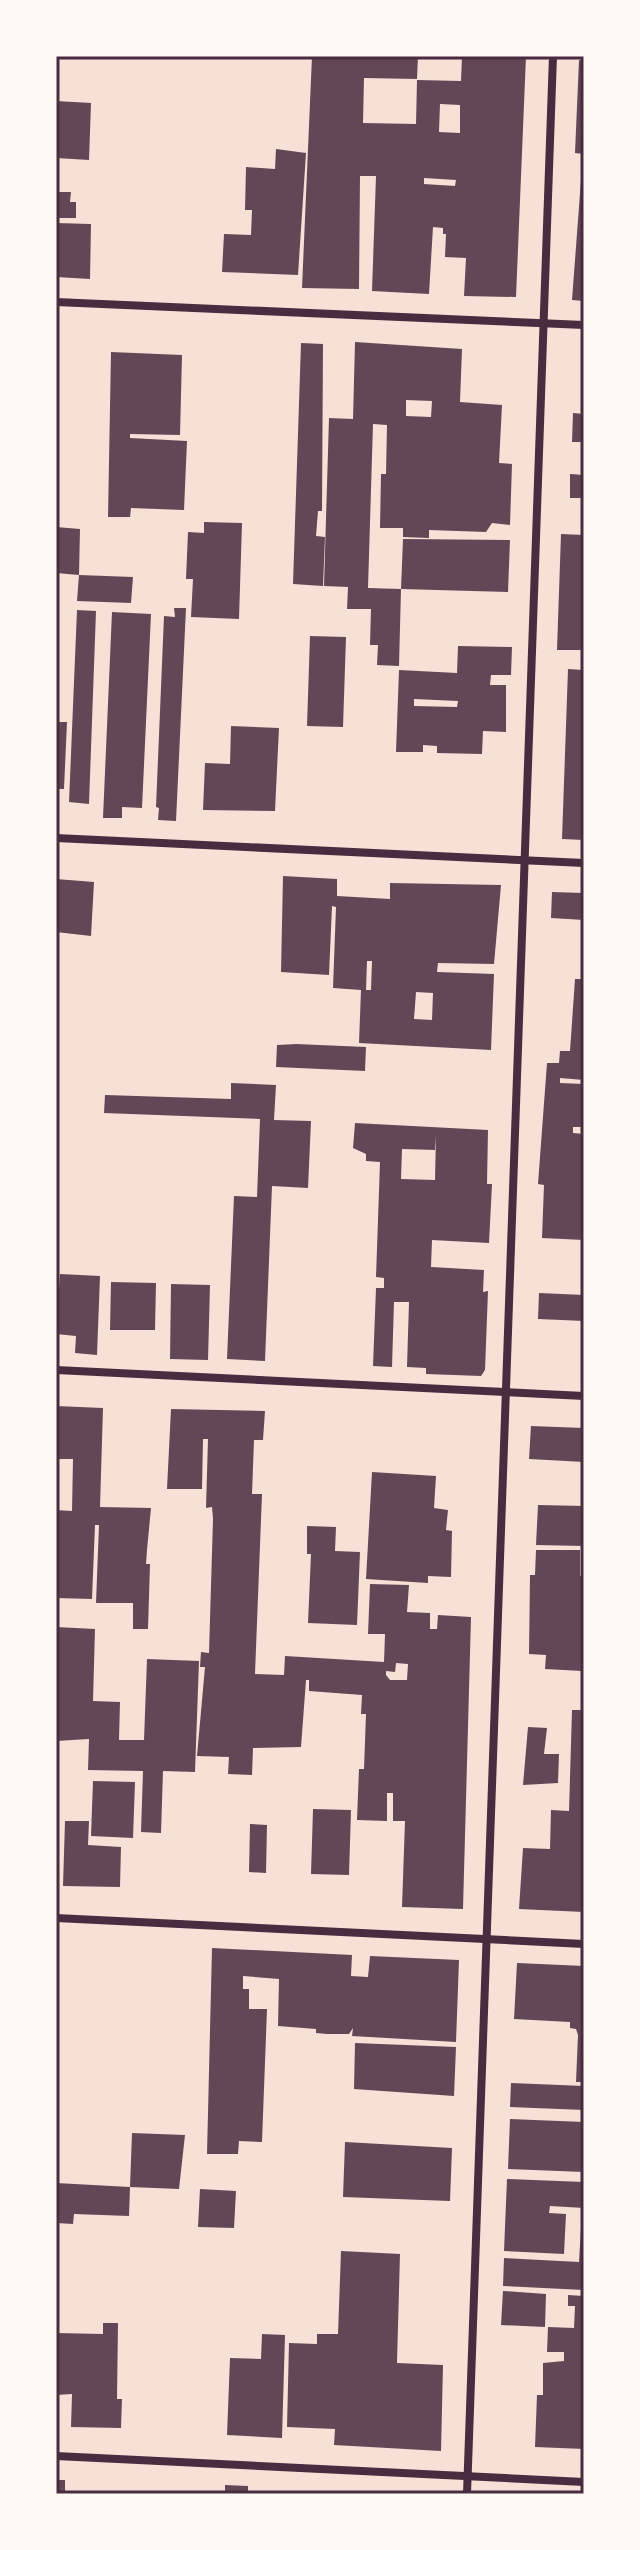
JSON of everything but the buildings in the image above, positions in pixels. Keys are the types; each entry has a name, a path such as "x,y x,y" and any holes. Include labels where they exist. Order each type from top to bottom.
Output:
{"street":[{"path":"467,2494 553,56"},
{"path":"56,302 584,325"},
{"path":"56,838 584,863"},
{"path":"56,1370 584,1396"},
{"path":"56,1918 584,1944"},
{"path":"56,2456 584,2482"}]}
